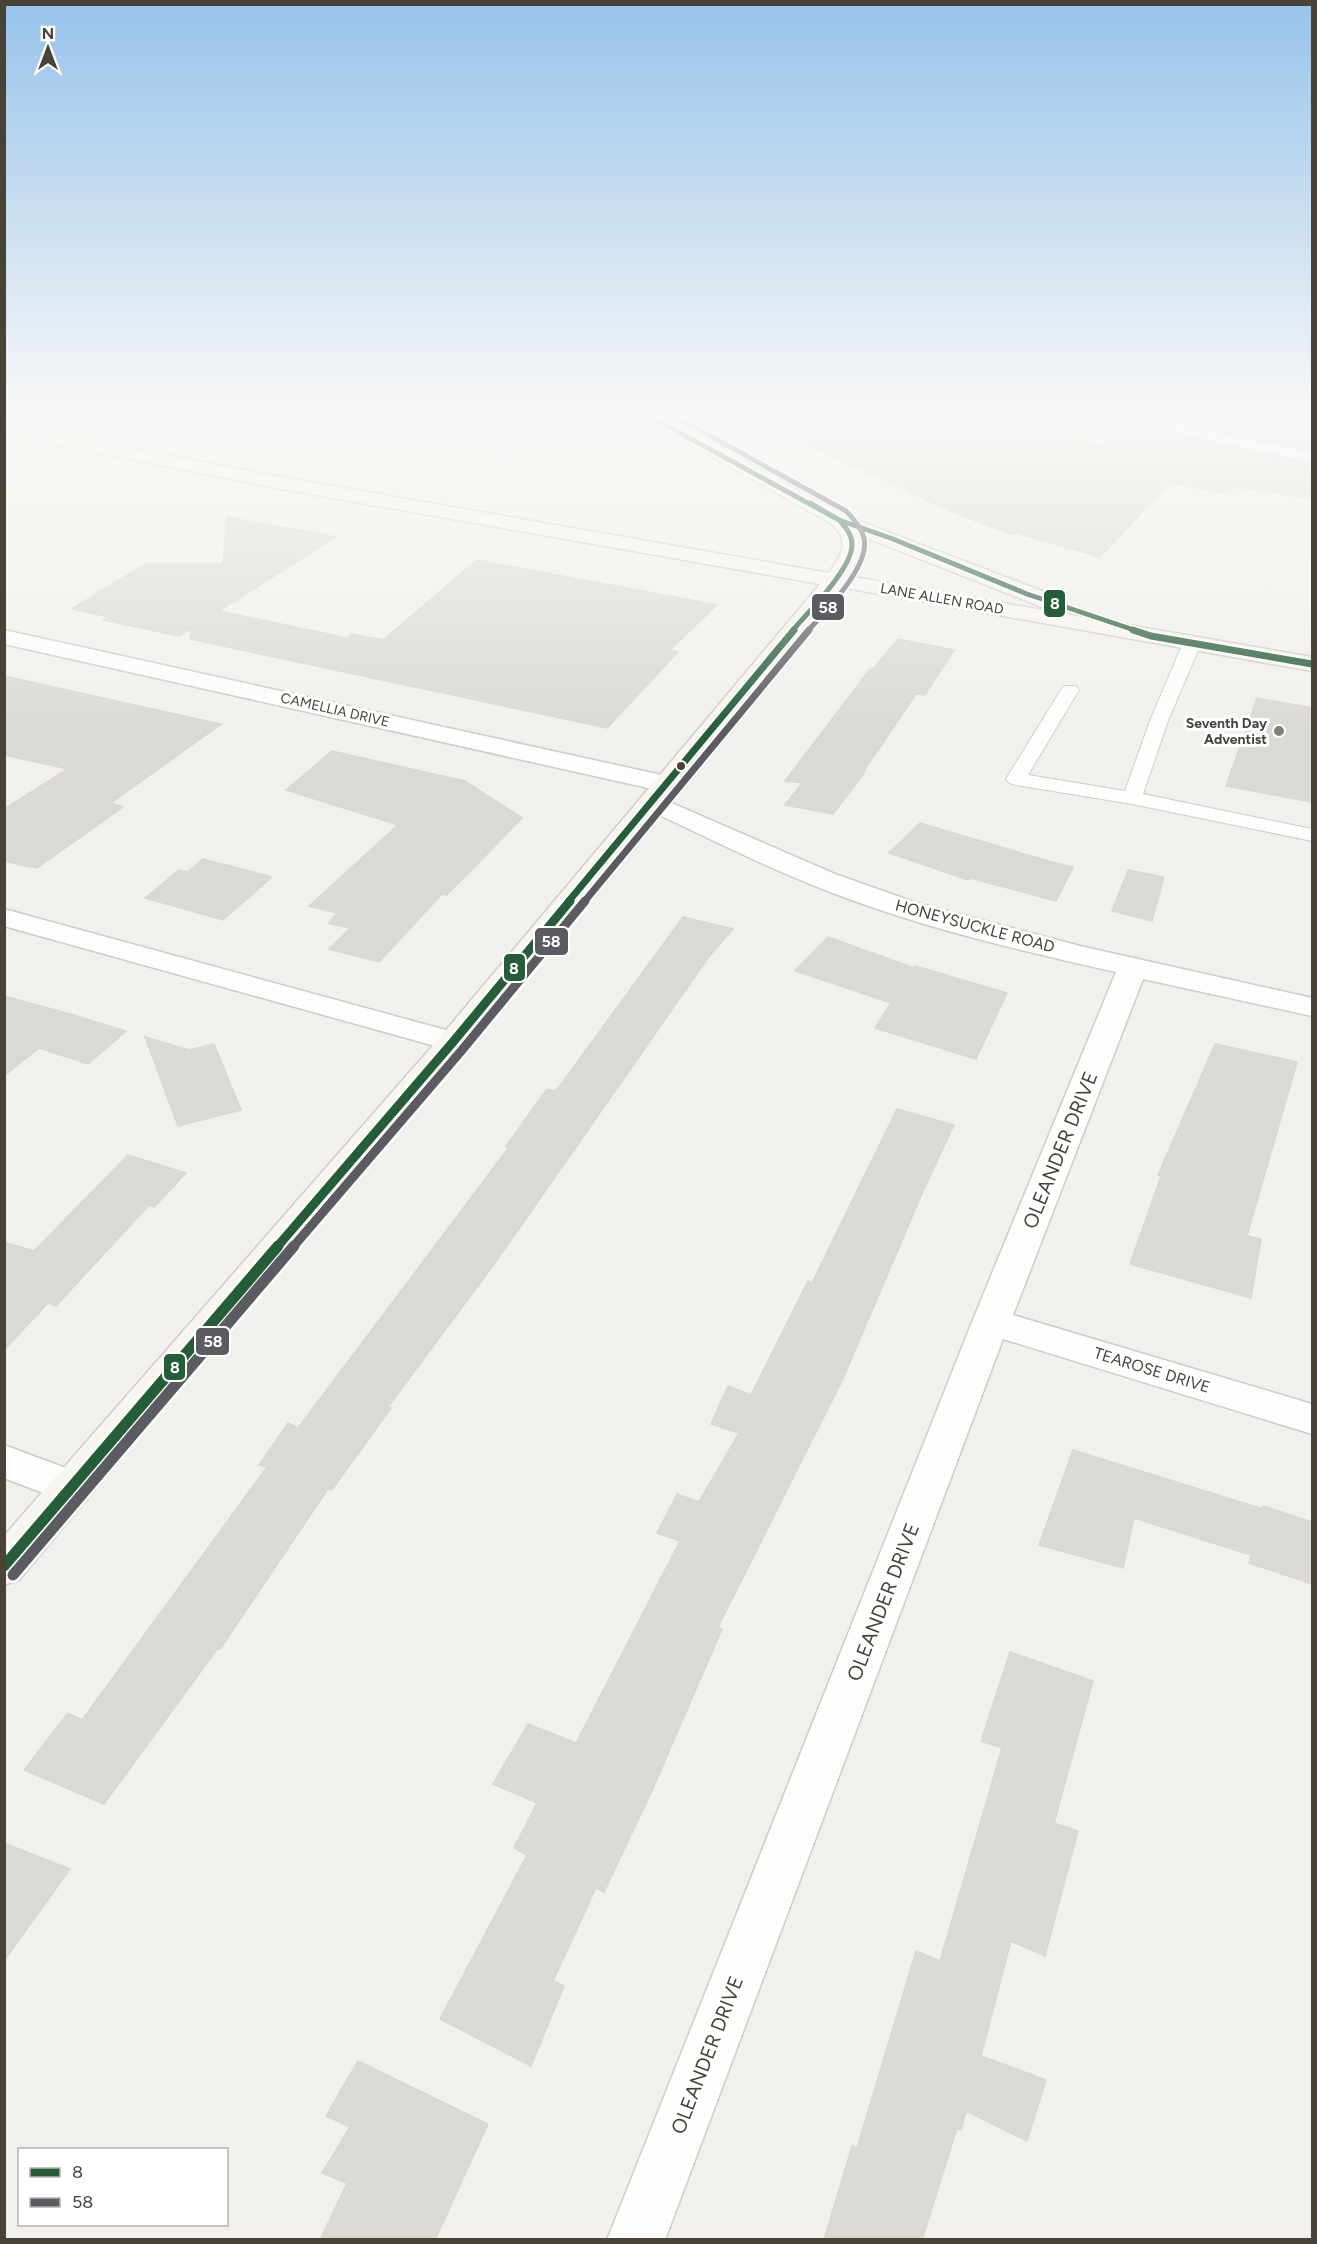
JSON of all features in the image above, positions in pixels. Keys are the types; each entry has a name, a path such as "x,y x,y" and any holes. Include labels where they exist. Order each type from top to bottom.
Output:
{"street":[{"name":"LANE ALLEN ROAD","path":"502,522 1312,664"},
{"path":"4,1567 453,1042 834,580 854,547 850,528 841,522"},
{"path":"843,522 1027,594 1151,636"},
{"name":"CAMELLIA DRIVE","path":"4,637 658,793"},
{"name":"HONEYSUCKLE ROAD","path":"658,793 761,853 850,889 993,934 1312,1007"},
{"path":"4,917 453,1042"},
{"name":"OLEANDER DRIVE","path":"636,2240 992,1322 1133,966"},
{"name":"TEAROSE DRIVE","path":"992,1322 1312,1419"},
{"path":"4,1461 72,1488"}],"lane":[{"path":"1132,798 1159,722 1192,643"},
{"path":"1070,690 1016,779 1132,798 1312,835"}],"building":[{"path":"227,522 253,522 336,537 219,611 347,638 352,634 383,640 477,560 717,605 670,650 678,652 607,728 190,639 192,628 179,636 103,620 109,617 72,609 145,564 223,564"},
{"path":"978,522 1133,522 1100,557 1016,533 1012,535"},
{"path":"898,639 954,650 925,695 916,694 863,772 865,772 833,814 785,805 802,783 785,781 870,669 873,669"},
{"path":"4,676 221,724 111,803 123,807 37,868 25,866 4,861 4,809 68,769 4,755"},
{"name":"Seventh Day Adventist","path":"1257,698 1312,708 1312,802 1226,786"},
{"path":"332,751 465,781 522,818 447,895 442,894 379,962 329,949 350,928 328,923 338,913 309,906 398,825 286,790"},
{"path":"920,823 1073,867 1056,901 970,878 968,880 889,853"},
{"path":"203,859 272,877 223,920 145,898 179,870 188,872"},
{"path":"1128,870 1164,877 1152,921 1112,911"},
{"path":"683,917 733,929 708,958 495,1263 388,1407 391,1408 332,1490 328,1489 220,1649 218,1648 104,1804 24,1770 68,1713 82,1720 267,1467 259,1465 288,1423 298,1428 509,1147 506,1146 547,1089 556,1091"},
{"path":"828,937 914,968 915,966 1007,993 976,1059 875,1028 891,1003 795,971"},
{"path":"4,996 126,1031 88,1064 39,1048 4,1076"},
{"path":"145,1037 189,1050 214,1044 241,1110 178,1126"},
{"path":"1215,1044 1297,1062 1247,1236 1261,1239 1251,1298 1130,1264 1161,1176 1158,1175"},
{"path":"897,1109 954,1125 924,1189 842,1381 718,1627 722,1629 651,1793 604,1892 596,1888 553,1981 564,1986 531,2066 440,2019 527,1855 514,1848 537,1803 493,1784 528,1724 576,1743 680,1541 657,1533 677,1494 699,1502 739,1433 711,1424 728,1386 751,1395 808,1281 812,1283"},
{"path":"128,1155 186,1173 154,1207 149,1205 56,1306 48,1303 4,1350 4,1242 34,1251"},
{"path":"1073,1450 1312,1522 1312,1584 1249,1563 1251,1555 1134,1518 1123,1568 1039,1545"},
{"path":"1010,1652 1093,1681 1054,1823 1078,1831 1045,1956 1011,1941 981,2056 1046,2080 1027,2141 966,2111 961,2130 957,2128 922,2240 824,2240 852,2146 857,2148 916,1951 940,1961 1002,1748 981,1741"},
{"path":"4,1843 70,1869 4,1961"},
{"path":"358,2061 488,2124 435,2240 320,2240 347,2183 322,2173 350,2127 326,2116"}],"transit line":[{"name":"8","path":"4,1566 453,1042 834,581 852,550 851,536 841,522"},
{"name":"8","path":"844,522 893,539 1027,594 1151,636 1312,664"},
{"name":"58","path":"13,1575 462,1050 843,589 857,568 864,549 862,531 856,522"}],"place":[{"name":"Seventh Day Adventist","path":"1279,731"}]}
